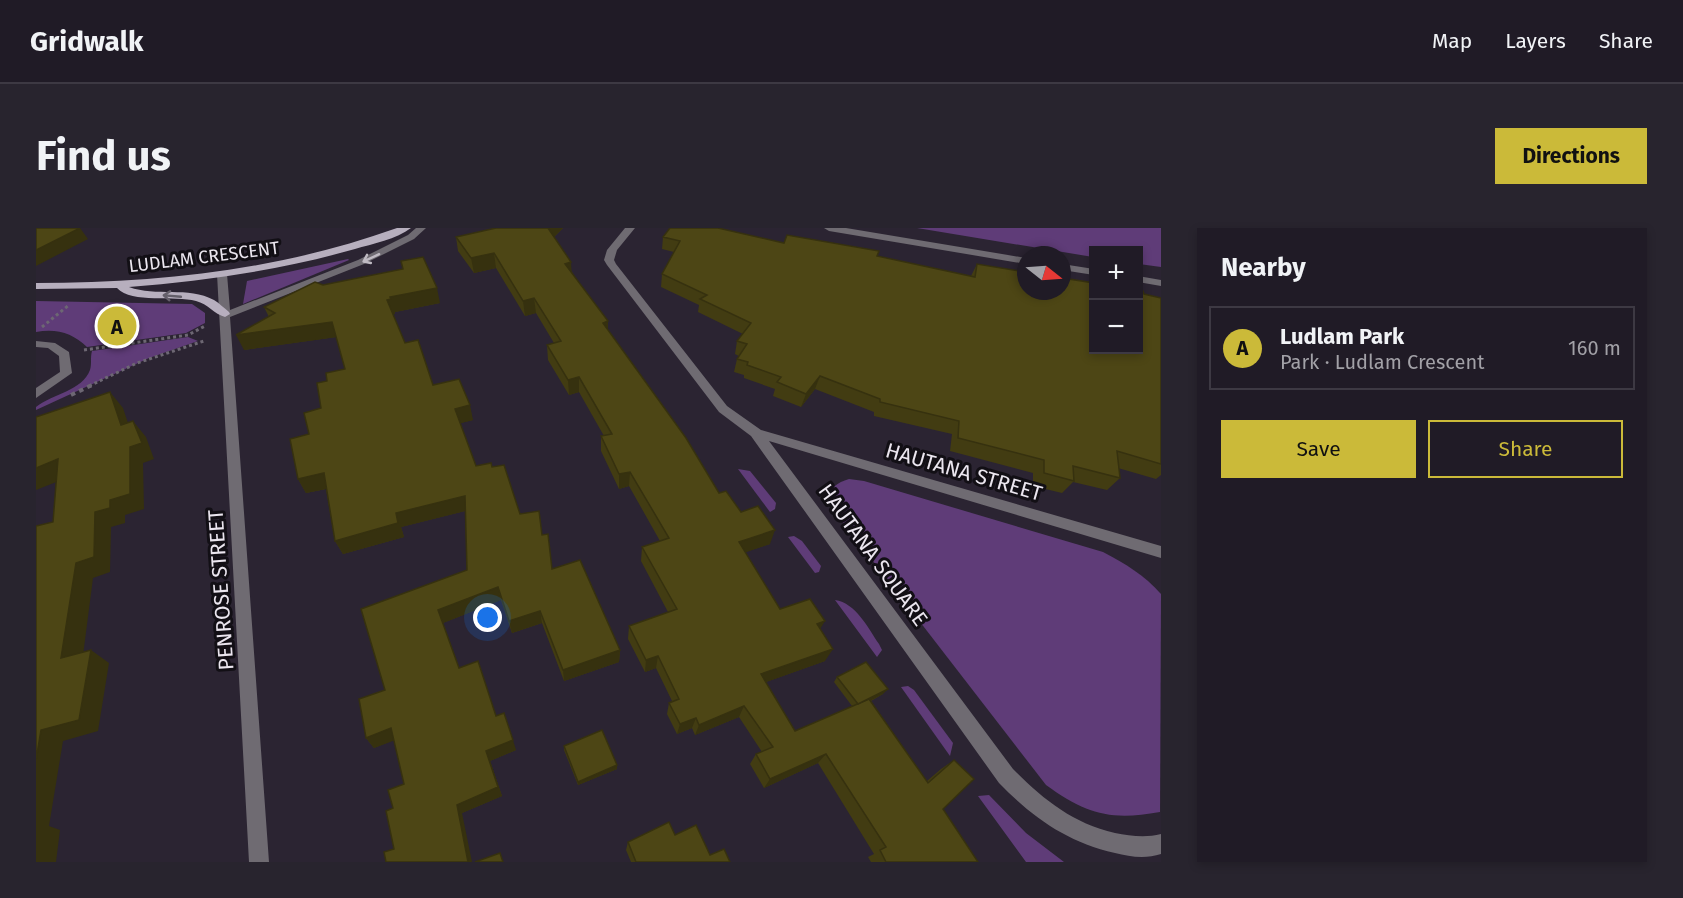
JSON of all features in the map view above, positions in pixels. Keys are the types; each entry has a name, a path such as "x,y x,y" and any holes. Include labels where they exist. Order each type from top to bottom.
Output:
{"main road":[{"name":"LUDLAM CRESCENT","path":"36,286 116,285 222,274 318,256 406,228"},
{"path":"116,285 139,293 210,302 224,315"}],"street":[{"path":"224,315 361,262 411,237 421,228"},
{"name":"HAUTANA SQUARE","path":"630,228 612,250 609,260 612,265 723,409 756,433 1013,783 1035,805 1068,828 1102,840 1128,845 1153,847 1161,844"},
{"path":"829,228 1017,259"},
{"path":"1071,268 1089,271"},
{"name":"PENROSE STREET","path":"222,274 259,862"},
{"path":"1143,280 1161,283"},
{"path":"36,344 51,345 65,355 66,373 36,394"},
{"name":"HAUTANA STREET","path":"756,433 1161,552"}],"path":[{"path":"36,332 93,285"},
{"path":"65,355 87,349 188,335 224,315"},
{"path":"66,398 137,363 204,341"}],"shaded area":[{"path":"917,228 1161,228 1161,267 1143,265 1143,246 1089,246 1089,256 1071,253 1071,246 1026,246"},
{"path":"349,260 243,304 247,281"},
{"path":"36,301 192,304 205,313 205,323 186,333 87,347 76,338 64,333 36,332"},
{"path":"188,337 198,341 149,358 36,410 36,407 43,402 81,383 90,370 92,351"},
{"path":"738,469 750,471 776,503 775,509 770,512"},
{"path":"849,479 864,481 1103,552 1134,570 1161,594 1160,812 1127,816 1099,813 1074,803 1046,785 832,508 830,497 832,489"},
{"path":"794,536 802,541 821,566 819,572 815,573 788,537"},
{"path":"835,600 849,606 866,624 882,650 877,657"},
{"path":"908,686 914,690 953,743 950,756 901,687"},
{"path":"989,795 1026,833 1064,862 1026,862 978,796"}],"building":[{"path":"36,228 80,228 36,250"},
{"path":"496,228 548,228 571,262 565,264 608,321 603,323 686,438 719,493 726,491 741,512 758,506 775,530 739,542 780,609 810,599 825,621 817,624 833,649 761,674 795,731 869,699 928,783 954,760 974,779 943,809 978,862 886,862 880,850 886,847 826,754 770,779 756,754 773,747 744,706 699,725 696,718 680,724 669,703 679,699 658,656 646,660 629,626 677,609 642,547 669,538 630,472 619,474 601,436 612,434 579,377 568,380 547,345 561,341 534,298 523,301 494,253 471,258 456,237"},
{"path":"670,228 718,228 784,243 787,235 879,251 877,256 975,277 977,264 1017,271 1017,300 1071,300 1071,279 1089,282 1089,354 1143,354 1143,291 1144,294 1161,298 1161,464 1117,451 1120,478 1073,466 1074,481 1044,473 1044,460 958,438 959,421 880,402 880,399 820,376 806,394 777,382 781,377 737,359 747,344 737,341 751,323 700,299 707,295 662,274 680,241 663,237"},
{"path":"423,257 437,288 390,297 391,299 387,300 405,343 418,340 433,385 459,379 470,405 455,409 476,466 491,463 492,467 504,465 520,514 539,511 542,535 548,534 552,569 580,560 620,650 563,670 540,611 509,621 498,587 438,610 459,668 478,661 496,716 504,713 513,740 486,751 498,787 457,805 468,862 386,862 384,852 394,849 386,811 393,808 388,790 404,784 391,728 366,738 359,699 385,690 361,609 467,570 465,496 396,513 398,523 335,541 324,473 298,479 290,439 309,434 304,413 321,408 317,383 327,381 326,373 345,369 332,322 236,335 275,313 264,307 315,282 323,285 403,269 401,261"},
{"path":"110,392 121,425 133,421 142,443 130,447 130,494 110,500 110,508 95,512 94,557 76,563 61,658 91,650 79,720 41,730 36,760 36,526 53,522 58,459 36,468 36,417"},
{"path":"866,662 888,689 858,704 837,677"},
{"path":"602,730 617,765 578,782 564,746"},
{"path":"669,822 675,835 696,825 710,855 724,849 730,862 636,862 628,842"},
{"path":"500,853 503,862 475,862"}],"place":[{"name":"Ludlam Park","path":"117,326"}]}
